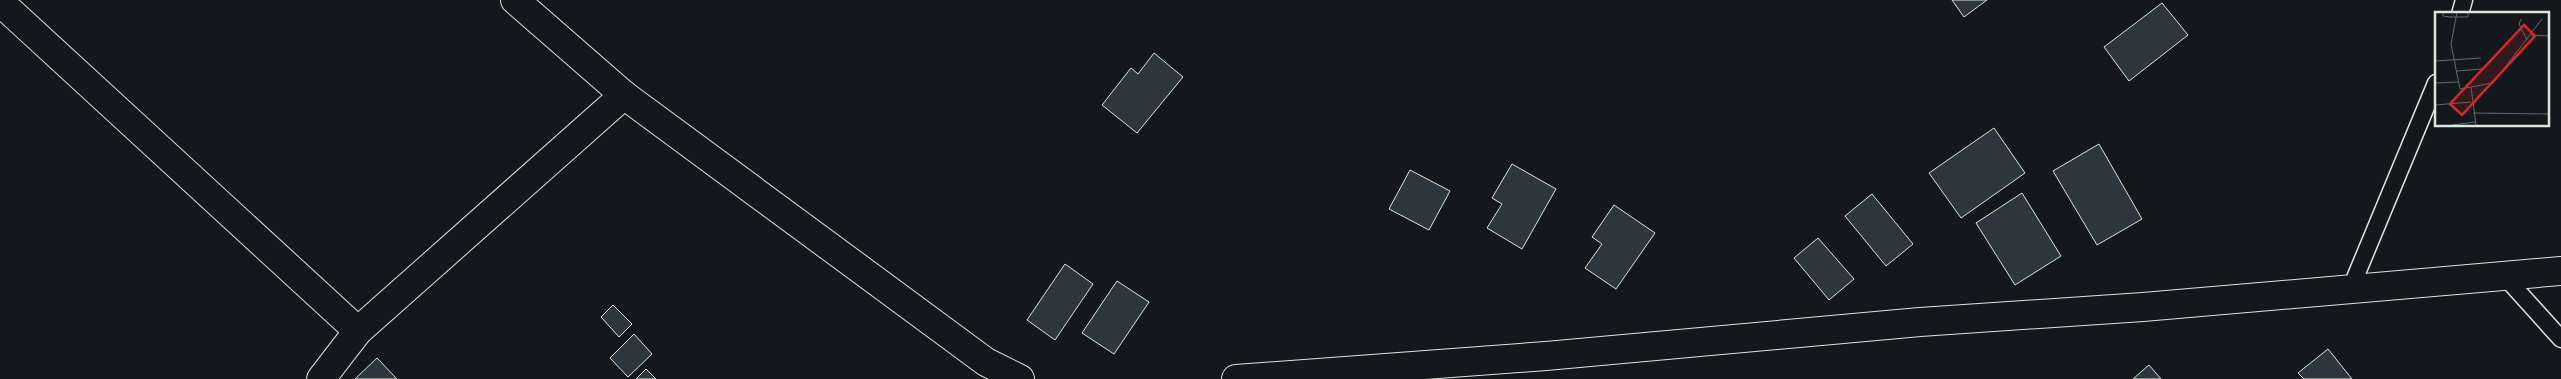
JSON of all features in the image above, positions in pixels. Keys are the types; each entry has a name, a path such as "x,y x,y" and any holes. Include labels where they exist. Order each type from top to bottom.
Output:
{"street":[{"path":"516,0 624,95 986,362 1020,379"},
{"path":"0,2 358,331"},
{"path":"321,379 358,331 624,95"},
{"path":"1236,379 1546,356 1920,322 2506,278 2561,271"}],"lane":[{"path":"2350,290 2435,85"},
{"path":"2506,278 2561,340"}],"building":[{"path":"1952,0 1987,0 1964,17"},
{"path":"2162,3 2188,35 2129,81 2104,47"},
{"path":"1154,53 1183,77 1137,133 1102,105 1131,68 1138,74"},
{"path":"1994,128 2025,173 1961,218 1929,173"},
{"path":"2099,144 2142,219 2097,245 2053,171"},
{"path":"1512,164 1556,189 1522,249 1487,228 1502,204 1492,198"},
{"path":"1410,170 1450,191 1429,230 1389,209"},
{"path":"2022,193 2061,256 2015,285 1976,223"},
{"path":"1872,194 1913,244 1886,266 1845,216"},
{"path":"1614,205 1655,233 1616,289 1585,268 1602,244 1592,237"},
{"path":"1818,238 1854,279 1829,300 1794,258"},
{"path":"1065,264 1093,284 1055,340 1027,320"},
{"path":"1117,281 1149,302 1114,354 1082,333"},
{"path":"613,305 632,324 619,337 601,317"},
{"path":"634,334 652,354 628,377 610,358"},
{"path":"2328,349 2352,379 2304,379 2298,373"},
{"path":"377,358 397,379 355,379"},
{"path":"2149,365 2161,379 2133,379"},
{"path":"646,369 656,379 636,379"}]}
